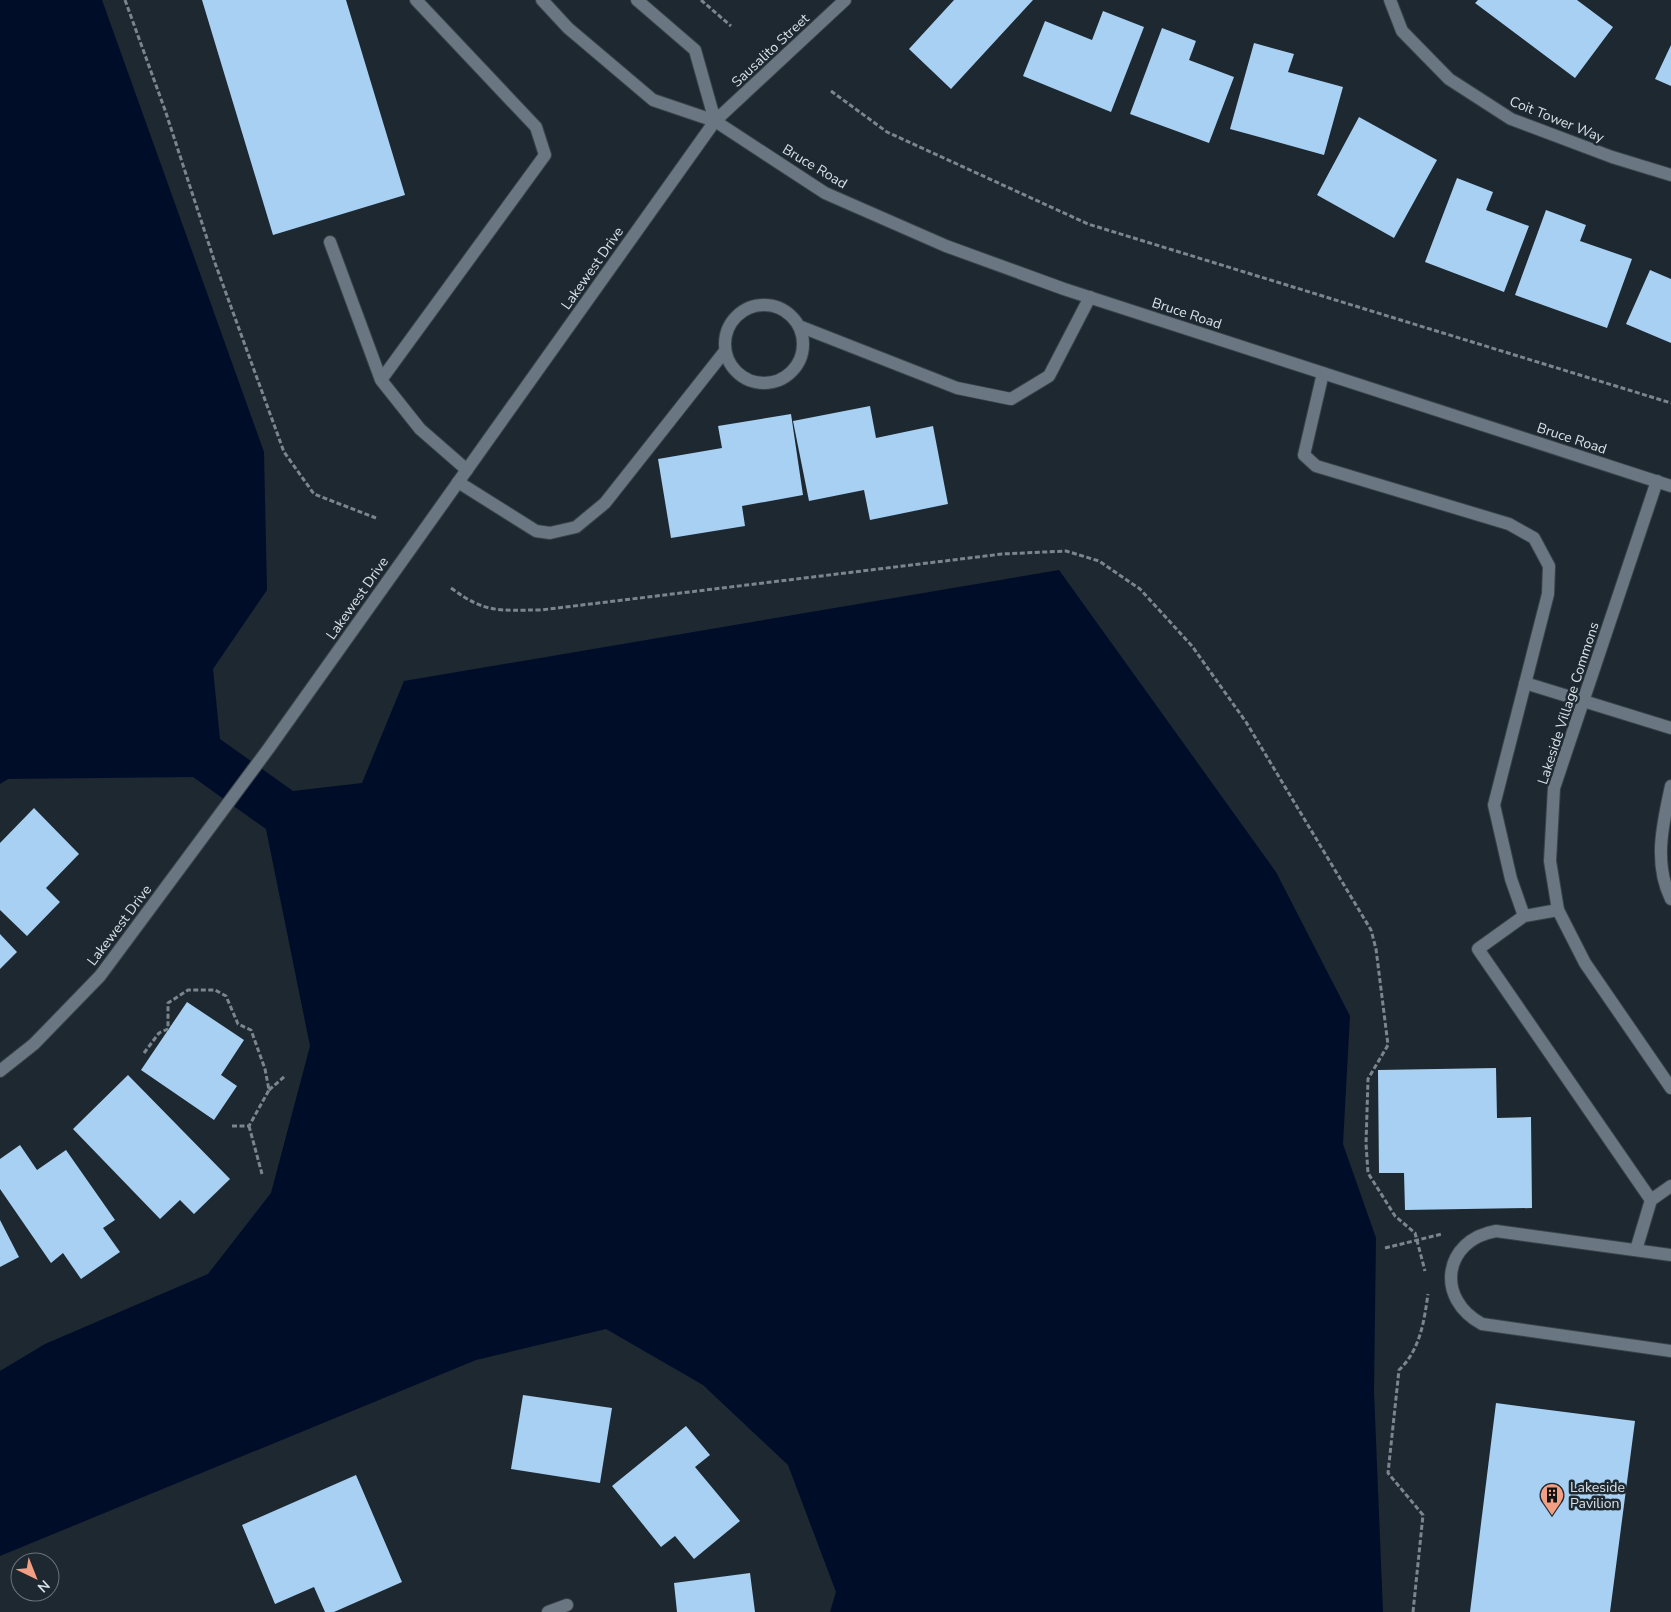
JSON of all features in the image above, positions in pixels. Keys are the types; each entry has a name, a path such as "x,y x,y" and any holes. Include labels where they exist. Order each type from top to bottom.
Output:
{"street":[{"path":"381,380 545,156 536,127 416,0"},
{"name":"Bruce Road","path":"542,0 568,28 653,100 715,122 825,193 946,246 1090,297 1671,486"},
{"path":"637,0 695,50 715,122"},
{"name":"Sausalito Street","path":"715,122 845,0"},
{"name":"Coit Tower Way","path":"1390,0 1402,31 1449,79 1511,119 1612,158 1671,175"},
{"name":"Lakewest Drive","path":"0,1071 34,1044 100,976 269,748 715,122"},
{"path":"330,242 381,380 420,429 467,470"},
{"path":"799,326 956,388 1012,399 1049,376 1090,297"},
{"path":"767,304 780,308 792,316 799,326 803,344 800,362 792,372 782,379 768,384 753,382 740,376 730,365 725,350 725,336 731,322 741,312 753,306 767,304"},
{"path":"458,482 536,532 550,533 576,527 605,503 725,350"},
{"path":"1323,373 1304,455 1316,466 1508,524 1534,538 1549,566 1548,594 1494,805 1511,879 1524,916"},
{"name":"Lakeside Village Commons","path":"1657,481 1554,788 1550,861 1558,910 1585,963 1671,1088"},
{"path":"1525,683 1671,728"},
{"path":"1671,786 1662,826 1660,856 1666,888 1671,899"},
{"path":"1558,910 1524,916 1478,949 1651,1200"},
{"path":"1636,1250 1651,1200 1671,1186"},
{"path":"1671,1255 1496,1232 1483,1234 1462,1248 1451,1272 1454,1298 1470,1318 1482,1324 1671,1350"},
{"path":"548,1612 567,1605"}],"path":[{"path":"125,0 165,110 215,263 284,452 314,494 376,518"},
{"path":"701,0 731,26"},
{"path":"831,91 886,132 1088,224 1671,403"},
{"path":"451,588 468,600 491,610 541,610 1002,554 1066,551 1099,561 1140,589 1192,646 1246,722 1371,930 1376,949 1388,1045 1368,1079 1366,1144 1368,1173 1394,1216 1415,1233 1426,1275"},
{"path":"144,1052 158,1033 168,1029 168,1003 188,990 215,990 226,996 238,1024 251,1030 265,1069 269,1090"},
{"path":"262,1174 248,1126 269,1090 286,1076"},
{"path":"230,1126 248,1126"},
{"path":"1413,1612 1423,1515 1388,1473 1399,1370 1409,1360 1421,1337 1428,1295 1427,1285"}],"water":[{"path":"0,0 102,0 264,452 267,590 213,669 220,739 293,791 362,783 404,681 1059,570 1276,872 1350,1016 1343,1144 1376,1238 1374,1391 1383,1612 830,1612 836,1592 788,1465 703,1385 606,1329 476,1360 0,1556 0,1371 45,1344 208,1274 271,1193 310,1046 266,829 193,777 8,779 0,784"}],"building":[{"path":"202,0 346,0 405,195 273,235"},
{"path":"954,0 1033,0 951,89 909,49"},
{"path":"1478,0 1577,0 1613,27 1575,78 1475,3"},
{"path":"1103,11 1144,27 1111,112 1023,76 1045,21 1092,40"},
{"path":"1162,28 1196,41 1189,60 1234,77 1209,143 1130,114"},
{"path":"1254,43 1294,54 1288,72 1343,87 1324,155 1230,129"},
{"path":"1671,45 1671,86 1655,79"},
{"path":"1359,117 1437,160 1394,238 1317,195"},
{"path":"1457,178 1493,192 1486,210 1529,226 1504,292 1425,262"},
{"path":"1546,210 1586,225 1580,241 1632,259 1607,328 1515,295"},
{"path":"1650,270 1671,279 1671,343 1626,324"},
{"path":"870,406 876,438 933,426 948,504 870,520 864,490 809,501 793,421"},
{"path":"791,414 803,495 742,506 745,526 671,538 658,459 722,448 718,426"},
{"path":"34,808 79,854 46,888 60,902 27,936 0,910 0,843"},
{"path":"0,934 17,952 0,969"},
{"path":"187,1002 244,1040 221,1075 237,1086 214,1120 141,1070"},
{"path":"1496,1068 1497,1118 1531,1117 1532,1208 1405,1210 1404,1173 1379,1173 1378,1070"},
{"path":"128,1075 230,1179 194,1214 180,1200 160,1219 73,1129"},
{"path":"20,1145 37,1170 66,1150 115,1220 103,1228 120,1252 81,1279 63,1253 51,1263 0,1189 0,1159"},
{"path":"0,1220 19,1257 0,1267"},
{"path":"523,1395 612,1408 600,1483 511,1469"},
{"name":"Lakeside Pavilion","path":"1496,1403 1635,1421 1610,1612 1470,1612"},
{"path":"686,1426 710,1455 695,1467 740,1521 694,1559 675,1536 661,1547 612,1486"},
{"path":"356,1475 402,1582 334,1612 325,1612 314,1587 275,1604 242,1525"},
{"path":"750,1573 755,1612 677,1612 674,1583"}],"place":[{"name":"Lakeside Pavilion","path":"1552,1516"}]}
